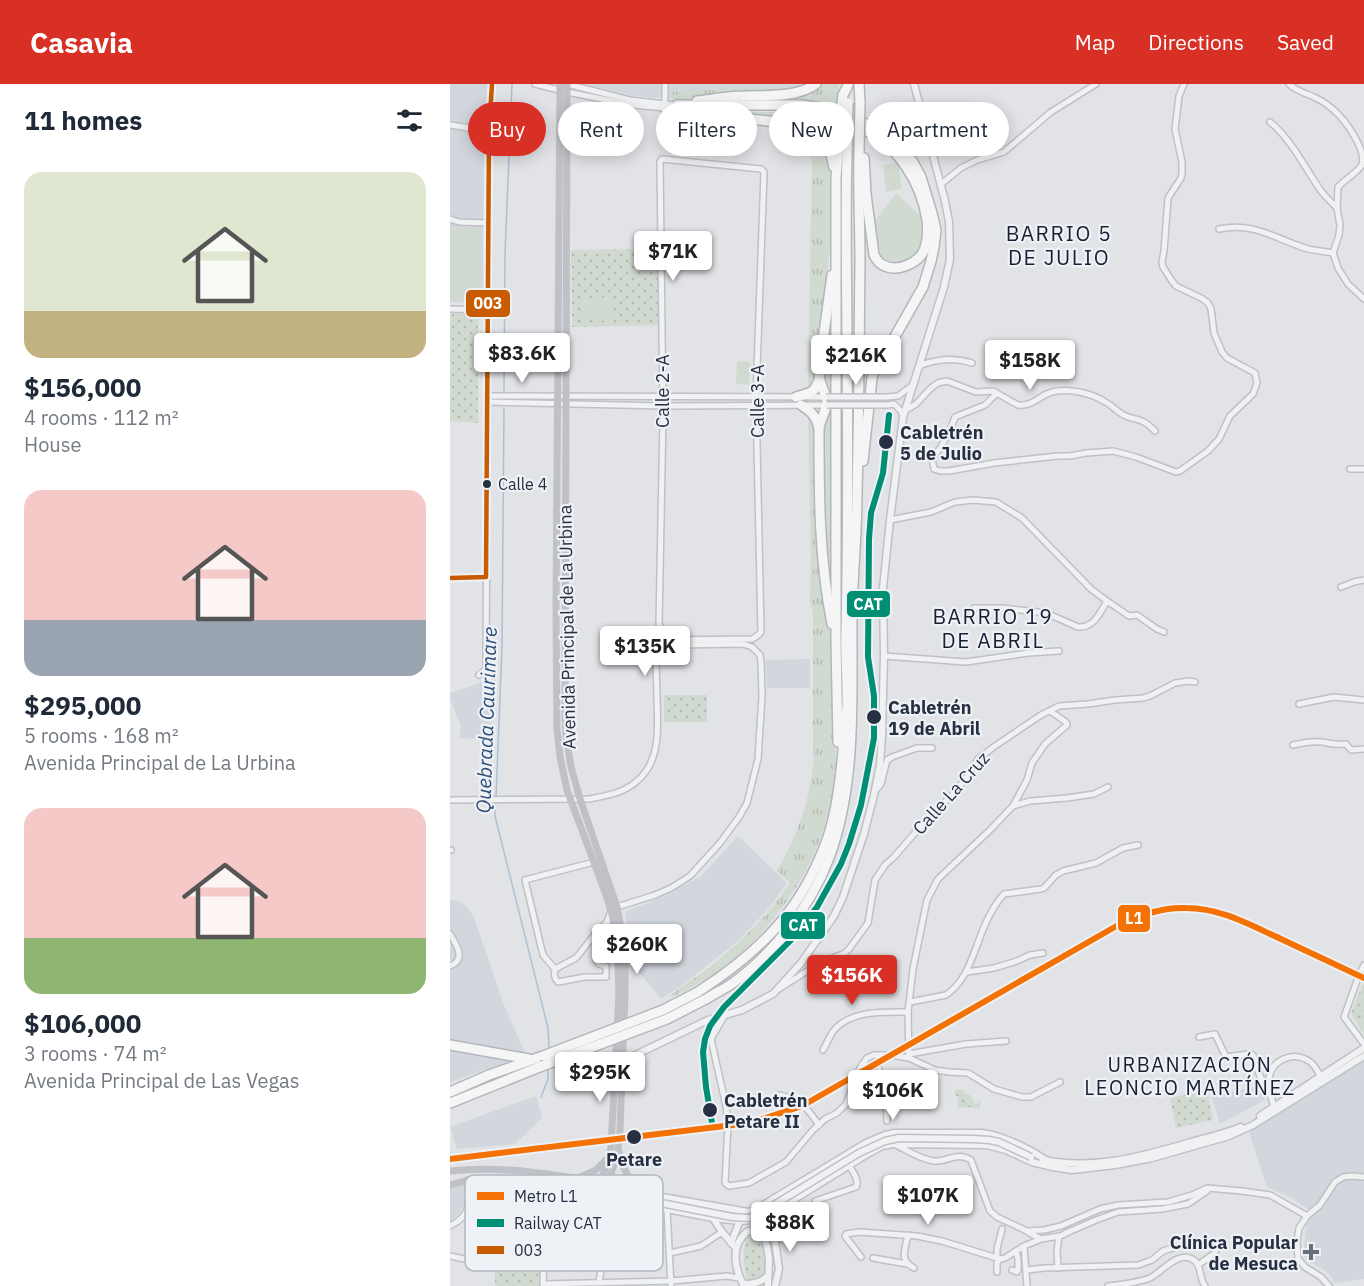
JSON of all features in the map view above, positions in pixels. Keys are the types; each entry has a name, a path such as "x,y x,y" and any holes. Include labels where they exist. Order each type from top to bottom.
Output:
{"highway":[{"path":"694,102 716,98 788,94 811,88 816,84"},
{"path":"845,102 848,84"},
{"path":"757,110 802,110 827,114 838,118 876,136 893,150 918,187 925,210 927,236 924,250 915,261 904,266 894,268 885,266 879,263 873,255 862,152 860,102 860,84"},
{"path":"757,105 802,105 836,112 883,133 913,162 930,204 936,230 932,261 923,287 875,368 866,426 857,514"},
{"path":"757,120 809,126 826,142 836,178 836,640 839,747 842,762"},
{"path":"450,1103 667,1019 729,986 751,968 784,934 808,900 829,858 841,819 849,771 853,701 852,609 857,514 862,152"},
{"path":"836,178 842,156"},
{"path":"450,1092 663,1010 698,992 720,978 760,946 778,927 802,893 818,862 838,800 847,705 845,648 848,483 846,199 843,156"},
{"path":"836,262 830,284 819,381 814,390 799,401 818,422 821,542 826,591 836,640"},
{"path":"819,429 827,401 820,377"},
{"path":"450,1045 532,1059"},
{"path":"450,1108 506,1081"}],"main road":[{"name":"Avenida Principal de La Urbina","path":"565,86 556,716 558,746 570,799 614,909 618,993 609,1156 606,1175"},
{"name":"Avenida Principal de La Urbina","path":"562,399 565,715 569,756 623,938 625,965 618,1150 608,1175"},
{"path":"618,1150 628,1175"},
{"path":"585,1175 597,1170 609,1156"},
{"path":"450,1171 501,1169 546,1175"},
{"path":"450,1185 465,1181"}],"street":[{"path":"491,102 492,84"},
{"path":"535,84 565,86 632,105 656,106"},
{"path":"665,84 665,102"},
{"path":"623,1060 708,1020 751,1006 773,994 801,963 834,916 852,872 880,765 884,656 883,597 890,520 905,414 944,287 950,259 949,222 945,201 914,84"},
{"path":"940,185 969,164 1004,152 1051,112 1096,84"},
{"path":"997,393 985,405 955,417 941,447 932,459 934,469 949,471 1113,451 1180,471 1208,451 1219,439 1230,416 1253,394 1257,383 1255,374 1227,358 1222,352 1214,333 1208,303 1176,286 1163,267 1168,198 1182,174 1182,162 1175,129 1179,96 1184,84"},
{"path":"1289,84 1296,90 1325,103 1338,114 1350,127 1363,154 1362,164 1338,187 1337,208 1340,225 1333,253 1338,268 1348,284 1364,299"},
{"path":"1270,122 1285,137 1323,193 1337,208"},
{"path":"450,125 468,128"},
{"path":"479,675 486,669 489,156"},
{"name":"Calle 2-A","path":"659,624 663,406 660,162 662,159 763,170"},
{"name":"Calle 3-A","path":"659,624 666,636 672,640 752,639 761,632 756,398 763,170"},
{"path":"450,219 459,222 488,223"},
{"path":"1219,229 1241,226 1307,249 1333,253"},
{"path":"450,309 488,310"},
{"path":"919,366 946,359 972,363"},
{"path":"905,414 931,388 947,381 976,392 993,391 1022,406 1054,392 1090,394 1110,404 1127,417 1145,422 1155,431"},
{"path":"487,399 663,397 827,401 898,396 913,385"},
{"path":"562,399 663,406 756,405 799,401"},
{"path":"827,401 894,404 905,414"},
{"path":"1350,469 1364,469"},
{"path":"890,520 930,512 955,502 974,500 996,502 1022,518 1091,589 1130,616 1137,615 1164,632"},
{"path":"450,578 486,577"},
{"path":"1341,587 1364,580"},
{"path":"974,608 1002,608 1046,613 1078,627 1087,627 1097,618 1107,601"},
{"path":"450,800 589,799 611,795 626,789 637,781 650,766 657,745 656,657 659,650 672,645 743,644 749,645 760,656 762,696 758,759 747,803 739,817 720,843 690,876 663,892 614,909 607,922 576,958 555,969"},
{"path":"884,656 966,662 1059,651"},
{"name":"Calle La Cruz","path":"773,994 818,964 845,953 849,949 868,922 875,880 885,865 950,797 978,759 1017,730 1059,706 1143,698 1175,683 1195,682"},
{"path":"1299,704 1334,697 1364,700"},
{"path":"909,1056 908,1012 913,969 927,900 938,879 1013,806 1027,780 1032,763 1045,744 1066,725 1064,719 1050,711"},
{"path":"1293,745 1321,742 1335,746 1346,744 1352,750 1364,749"},
{"path":"875,791 880,784 887,760 916,748 932,748"},
{"path":"1013,806 1030,801 1094,794 1108,787"},
{"path":"910,1002 946,995 950,992 967,972 985,924 1004,894 1044,888 1063,871 1096,862 1123,848 1138,845"},
{"path":"594,862 525,880 543,955 555,969 555,979 558,982 585,977 606,977 606,966 599,964 596,954 608,932 607,922"},
{"path":"450,934 458,946 459,953 458,960 450,966"},
{"path":"967,972 994,968 1043,952"},
{"path":"663,1208 713,1218 748,1221 774,1212 868,1153 882,1146 893,1144 987,1145 1032,1162 1081,1164 1143,1156 1239,1128 1321,1077 1364,1046 1344,1017 1364,965"},
{"path":"823,1050 834,1030 847,1019 885,1012 908,1012"},
{"path":"725,1015 711,1039 728,1125 726,1185 749,1183 786,1161 825,1119 837,1113 846,1104 862,1064 867,1058 878,1055 909,1056 966,1044 1006,1041"},
{"path":"1199,1037 1215,1034 1226,1057 1253,1055 1259,1074 1271,1096"},
{"path":"878,1055 879,1072 886,1091 886,1120"},
{"path":"909,1056 935,1070 968,1073 994,1089 1022,1097 1031,1097 1060,1082"},
{"path":"1274,1107 1269,1075 1277,1062 1296,1056 1306,1059 1316,1068 1321,1077"},
{"path":"663,1203 744,1218 753,1217 859,1153 885,1141 899,1138 989,1140 999,1142 1053,1167 1072,1170 1152,1158 1229,1136 1252,1125 1364,1056"},
{"path":"780,1095 804,1104 819,1125"},
{"path":"663,1197 742,1212 755,1210 866,1143 885,1135 991,1134 1017,1144 1045,1163"},
{"path":"893,1144 923,1159 933,1161 943,1161 961,1155 968,1157 990,1211 997,1217 1041,1239"},
{"path":"815,1201 856,1187 858,1184 849,1165"},
{"path":"1329,1286 1322,1277 1305,1267 1298,1259 1296,1252 1299,1228 1335,1182 1343,1177 1364,1178"},
{"path":"1027,1231 1061,1226 1101,1209 1118,1205 1168,1202 1211,1188 1270,1195 1307,1216"},
{"path":"861,1257 845,1236 846,1234 859,1232 908,1235 942,1241 1005,1258 1041,1239 1059,1236 1118,1212 1162,1209 1188,1204 1211,1188"},
{"path":"667,1209 671,1283"},
{"path":"755,1210 767,1246 768,1286"},
{"path":"742,1212 734,1245 742,1282"},
{"path":"774,1212 772,1221 779,1269 775,1286"},
{"path":"450,1226 465,1214"},
{"path":"713,1218 734,1245"},
{"path":"1066,1233 1079,1218"},
{"path":"997,1272 999,1258 997,1249 1002,1228"},
{"path":"734,1245 748,1231 758,1232 763,1237"},
{"path":"670,1253 701,1246 722,1232"},
{"path":"907,1264 904,1255 908,1235"},
{"path":"1058,1268 1059,1236"},
{"path":"1027,1270 1138,1265 1152,1260 1163,1251 1179,1246 1217,1245 1215,1253 1198,1265"},
{"path":"1024,1246 1028,1286"},
{"path":"1012,1270 1018,1271 1016,1251"},
{"path":"450,1256 465,1259"},
{"path":"873,1258 907,1264 914,1268"},
{"path":"1108,1286 1148,1278 1178,1258 1192,1258 1198,1265 1202,1283 1205,1286"},
{"path":"543,1285 671,1283 727,1276 753,1284 768,1276"}],"shaded area":[{"path":"450,84 488,84 487,102 468,102 468,156 485,156 484,298 477,303 450,302"},
{"path":"584,84 812,84 812,86 652,98"},
{"path":"810,659 810,688 767,688 766,660"},
{"path":"496,678 490,739 459,738 461,726 450,699 450,693"},
{"path":"738,836 787,883 769,908 738,941 661,999 635,967 625,912 669,894 701,876"},
{"path":"450,900 458,901 466,906 473,915 504,1005 526,1055 450,1082"},
{"path":"1364,1055 1364,1279 1335,1283 1325,1270 1307,1260 1305,1255 1306,1224 1314,1213 1288,1196 1267,1187 1249,1132"},
{"path":"1257,1086 1265,1100 1220,1124 1212,1097"},
{"path":"536,1096 542,1118 515,1144 457,1149 450,1127"},
{"path":"465,1184 465,1205 450,1221 450,1185"}],"green space":[{"path":"823,84 839,84 838,102 771,100 810,95"},
{"path":"808,85 796,90 724,95 680,101 671,98 671,92"},
{"path":"757,112 769,112 769,121 757,119"},
{"path":"757,121 769,122 769,126 757,125"},
{"path":"810,156 828,156 830,165 830,250 815,384 810,389 799,393 808,387 812,160"},
{"path":"898,163 902,189 886,192 883,165"},
{"path":"896,193 921,216 922,228 922,240 917,253 900,262 887,260 881,256 874,222"},
{"path":"450,227 480,228 478,301 450,300"},
{"path":"658,249 659,325 572,327 571,250"},
{"path":"597,297 611,298 610,321 581,320 582,298 596,298 596,303"},
{"path":"478,313 478,423 450,421 450,314"},
{"path":"834,319 834,392 827,392 823,381 829,320"},
{"path":"737,361 750,362 749,385 736,384"},
{"path":"832,410 834,603 831,604 824,549 822,429 829,411"},
{"path":"799,411 804,411 814,421 824,580 834,672 836,757 831,803 818,846 808,866 785,904 770,923 748,947 724,967 697,985 668,998 741,940 762,919 790,883 777,871 803,814 813,769 814,753 808,416"},
{"path":"664,695 707,695 707,722 664,722"},
{"path":"1364,983 1364,1035 1351,1014"},
{"path":"957,1089 963,1090 973,1098 976,1104 981,1100 979,1109 958,1108 958,1097 954,1093"},
{"path":"1207,1090 1213,1120 1176,1128 1170,1098"},
{"path":"754,1232 762,1239 764,1246 765,1286 750,1286 746,1274 745,1244 750,1233"},
{"path":"495,1271 541,1271 540,1286 495,1286"}],"waterway":[{"name":"Quebrada Caurimare","path":"504,391 505,254 512,84"},
{"name":"Quebrada Caurimare","path":"496,797 502,646 504,408"},
{"name":"Quebrada Caurimare","path":"495,802 495,816 548,1028 549,1048"},
{"name":"Quebrada Caurimare","path":"541,1097 548,1079 548,1068"}],"metro line":[{"name":"L1","path":"450,1159 750,1123 802,1106 1120,924 1161,910 1199,909 1223,914 1364,978"}],"rail line":[{"name":"CAT","path":"712,1123 703,1052 710,1026 724,1007 793,938 817,907 841,864 861,805 874,738 874,696 868,657 869,539 871,513 883,473 889,415"}],"transit line":[{"name":"003","path":"450,578 486,577 489,131 492,84"}],"place":[{"name":"Cabletrén 5 de Julio","path":"886,442"},
{"name":"Calle 4","path":"487,484"},
{"name":"Cabletrén 19 de Abril","path":"874,717"},
{"name":"Cabletrén Petare II","path":"710,1110"},
{"name":"Petare","path":"634,1137"},
{"name":"Clínica Popular de Mesuca","path":"1311,1252"}],"district":[{"name":"BARRIO 5 DE JULIO","path":"1059,245"},
{"name":"BARRIO 19 DE ABRIL","path":"993,628"},
{"name":"URBANIZACIÓN LEONCIO MARTÍNEZ","path":"1190,1076"}]}
